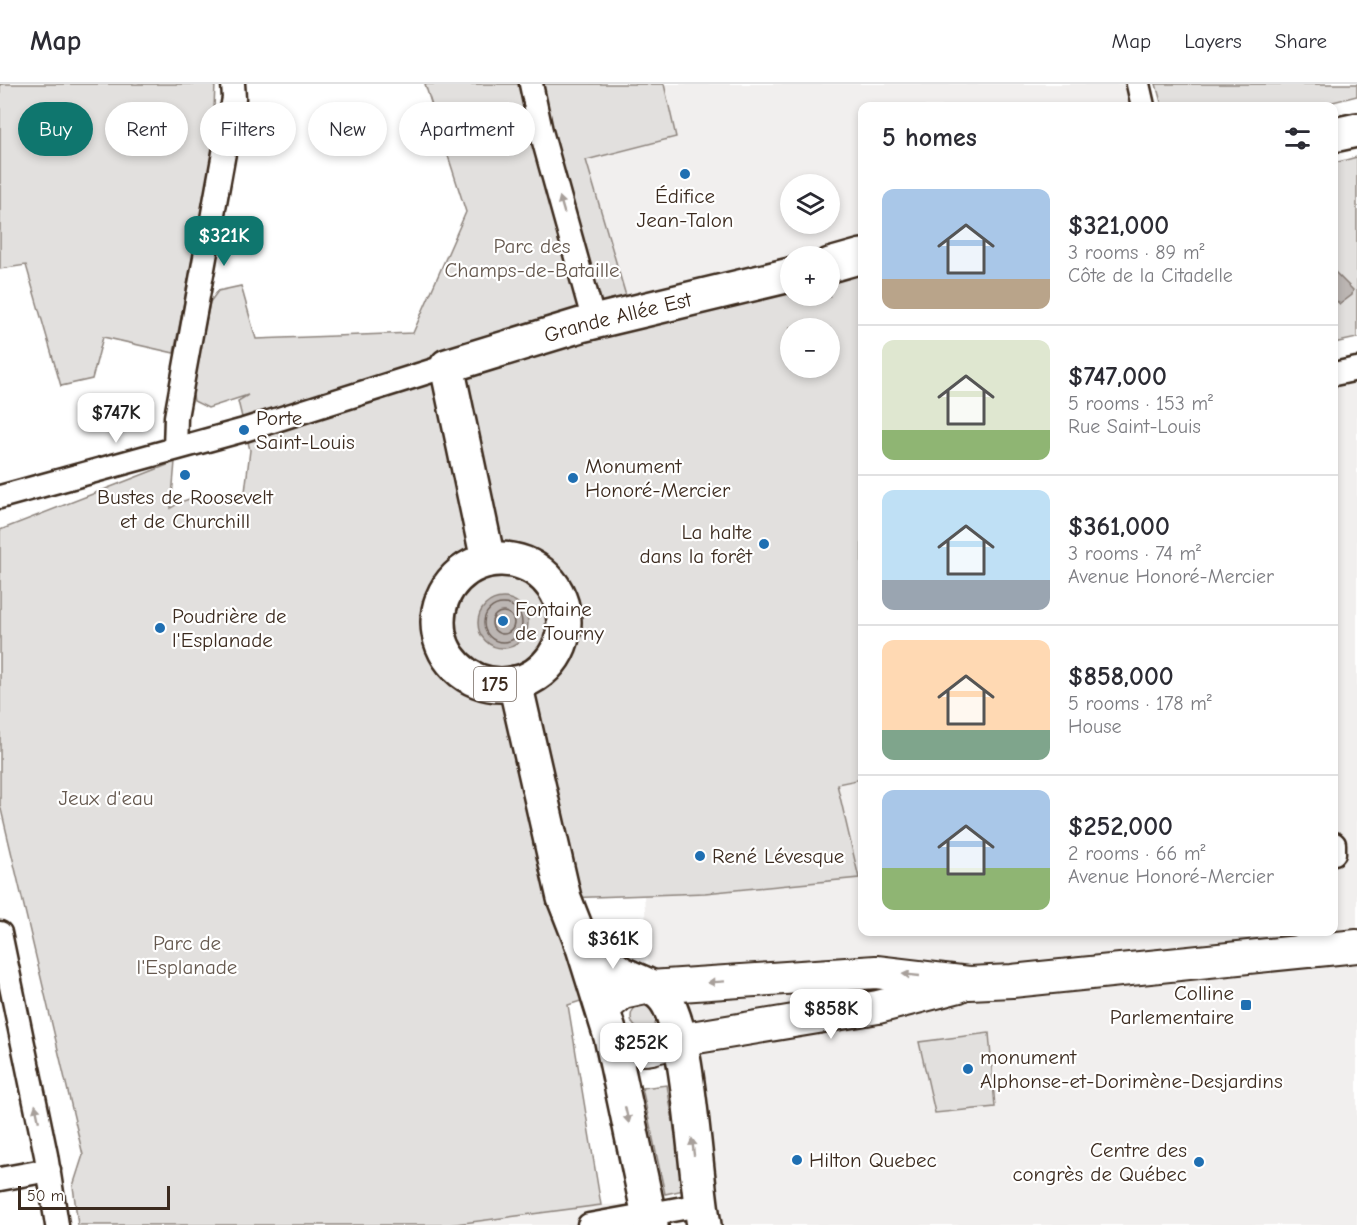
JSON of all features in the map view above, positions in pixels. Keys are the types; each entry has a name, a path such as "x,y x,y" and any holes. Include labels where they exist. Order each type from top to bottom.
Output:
{"main road":[{"path":"1338,134 1357,130"},
{"path":"840,262 858,257"},
{"name":"Grande Allée Est","path":"447,366 594,322 780,277"},
{"path":"447,366 488,560"},
{"name":"175","path":"508,559 526,563 543,574 555,588 563,606 562,636 549,663 534,676 515,683 497,685 479,681 464,672 451,660 440,638 438,622 442,601 452,582 468,567 488,560 508,559"},
{"name":"175","path":"515,683 564,898 582,943 607,1023 650,1219"},
{"path":"969,983 888,1005 679,1040 643,1050 632,1049 607,1023 622,993 650,987 876,972 969,983 1012,981 1341,942"},
{"path":"582,943 619,971 650,987 665,998 674,1015 702,1215"}],"street":[{"path":"175,449 176,417 234,98 233,84"},
{"path":"531,84 541,131 594,322"},
{"path":"1138,84 1142,102"},
{"path":"0,497 244,430 447,366"},
{"path":"1338,373 1357,369"},
{"path":"0,933 49,1170 57,1225"},
{"path":"0,1179 49,1170"},
{"path":"588,1225 702,1215"}],"shaded area":[{"name":"Édifice Jean-Talon","path":"664,84 1138,84 1142,102 858,102 858,256 840,256 840,246 780,246 780,277 631,313 586,160 676,137"},
{"path":"1357,369 1357,1225 708,1225 650,987 644,895 705,893 858,878 858,936 1338,936 1338,373"},
{"path":"858,780 858,878 837,784"},
{"path":"647,1203 651,1225 448,1225 601,1205"}],"green space":[{"path":"0,84 215,84 214,102 200,102 200,156 212,156 212,158 174,353 103,337 92,379 61,386 26,265 0,269"},
{"path":"425,84 664,84 676,137 586,160 631,313 780,277 780,306 840,306 840,262 858,257 858,780 837,784 858,878 705,893 565,898 590,998 568,1005 601,1205 448,1225 78,1225 73,1186 83,1155 0,805 0,530 175,462 171,508 197,497 245,492 250,450 238,401 248,395 208,408 194,401 192,390 210,302 218,291 241,286 256,339 413,333 466,212 448,156 535,156 535,102 431,102"},
{"path":"1156,84 1357,84 1357,96 1333,102 1161,102"},
{"path":"1357,157 1357,338 1338,342 1338,162"},
{"path":"644,1004 653,1008 657,1017 653,1026 644,1030 635,1026 631,1017 635,1008"},
{"path":"989,1033 995,1107 935,1113 919,1042"},
{"path":"667,1085 684,1190 665,1194 642,1088"}],"water":[{"path":"1338,275 1353,290 1352,295 1340,304 1338,302"},
{"name":"Fontaine de Tourny","path":"503,598 521,605 528,623 521,641 503,648 485,641 478,623 485,605"}],"place":[{"name":"Édifice Jean-Talon","path":"685,174"},
{"name":"Porte Saint-Louis","path":"244,430"},
{"name":"Bustes de Roosevelt et de Churchill","path":"185,475"},
{"name":"Monument Honoré-Mercier","path":"573,478"},
{"name":"La halte dans la forêt","path":"764,544"},
{"name":"Fontaine de Tourny","path":"503,621"},
{"name":"Poudrière de l'Esplanade","path":"160,628"},
{"name":"René Lévesque","path":"700,856"},
{"name":"Colline Parlementaire","path":"1246,1005"},
{"name":"monument Alphonse-et-Dorimène-Desjardins","path":"968,1069"},
{"name":"Hilton Quebec","path":"797,1160"},
{"name":"Centre des congrès de Québec","path":"1199,1162"}],"park label":[{"name":"Parc des Champs-de-Bataille","path":"532,258"},
{"name":"Jeux d'eau","path":"106,798"},
{"name":"Parc de l'Esplanade","path":"187,955"}]}
